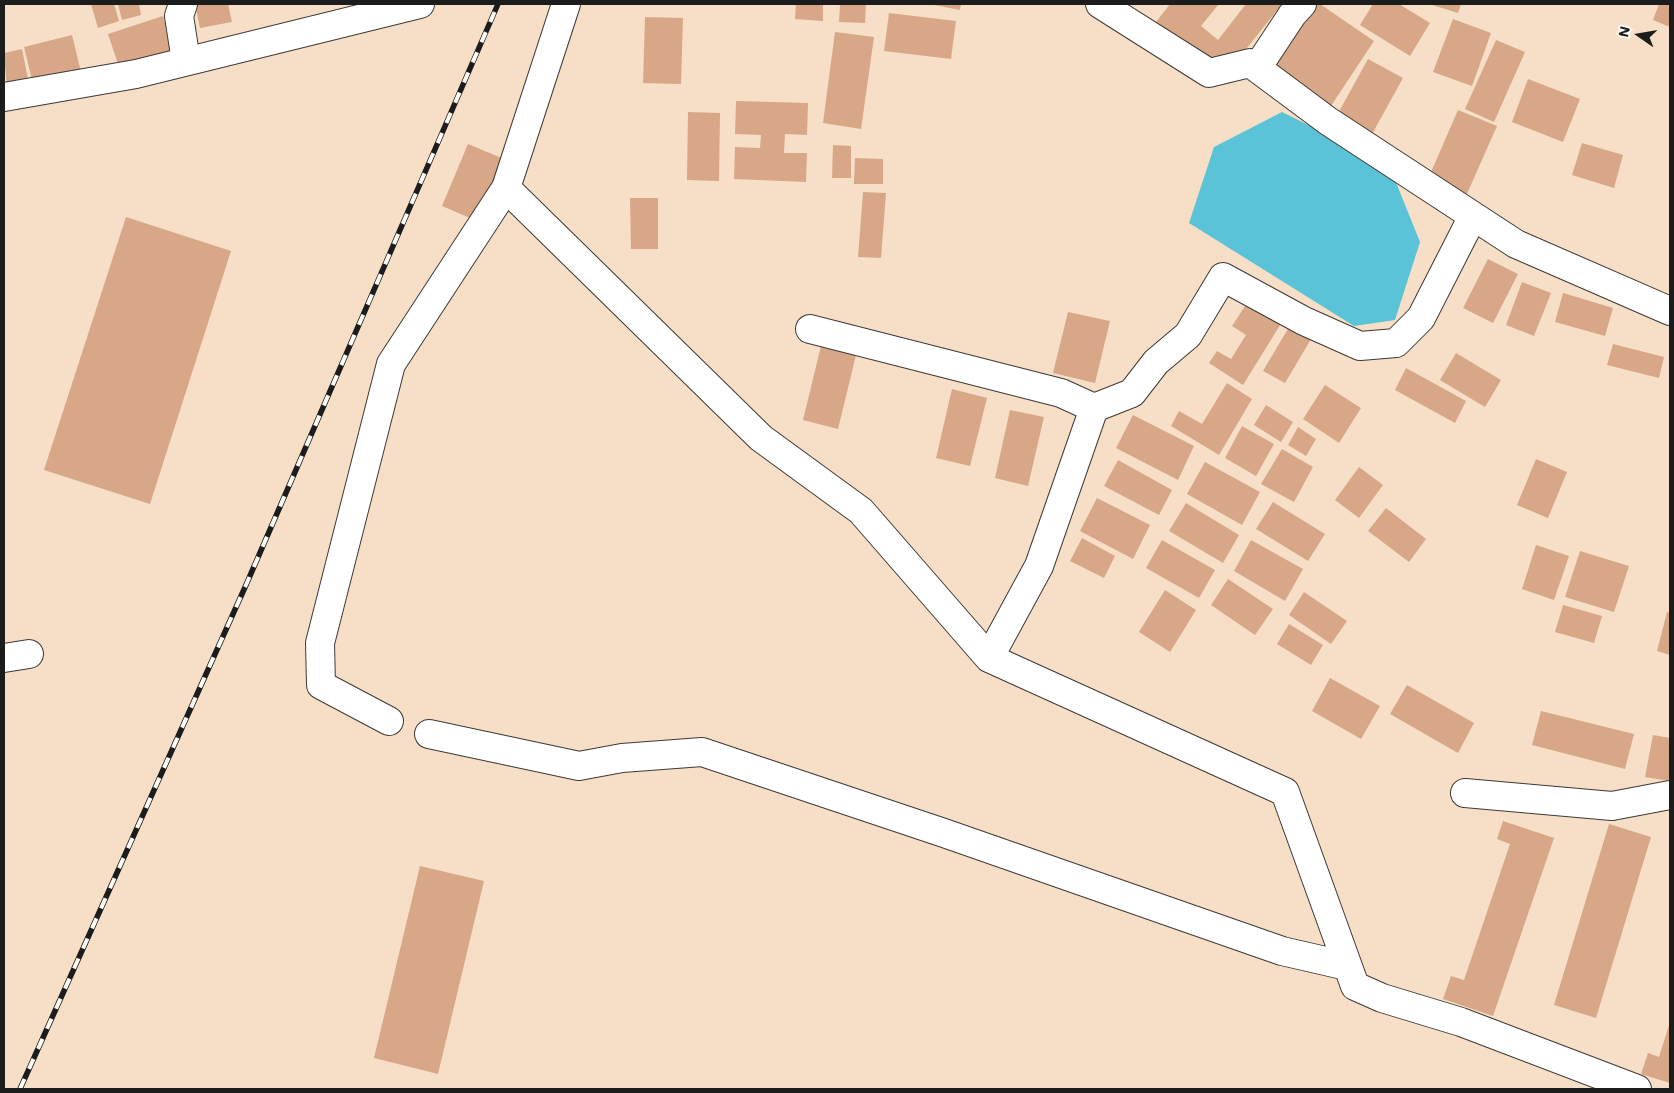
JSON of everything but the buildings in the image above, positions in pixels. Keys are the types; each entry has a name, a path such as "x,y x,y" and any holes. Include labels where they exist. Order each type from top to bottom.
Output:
{"street":[{"path":"182,4 179,16 186,62"},
{"path":"389,720 321,685 320,643 391,364 506,188 566,4"},
{"path":"1100,4 1209,72 1250,63 1328,121 1516,244 1670,311"},
{"path":"1257,68 1292,15 1302,4"},
{"path":"4,97 136,74 409,5"},
{"path":"506,188 761,438 862,511 989,658 1285,792 1355,986 1382,998 1461,1022 1638,1089"},
{"path":"810,329 1061,393 1094,408 1132,393 1156,362 1188,335 1223,277 1304,321 1360,346 1396,343 1421,318 1473,216"},
{"path":"989,658 1039,566 1094,408"},
{"path":"429,734 579,766 622,758 702,752 944,833 1282,951 1347,966"},
{"path":"1465,793 1612,806 1670,795"}],"water":[{"path":"1282,112 1389,165 1420,242 1395,320 1354,326 1189,223 1214,147"}],"railway":[{"path":"20,1089 246,585 498,4"}]}
